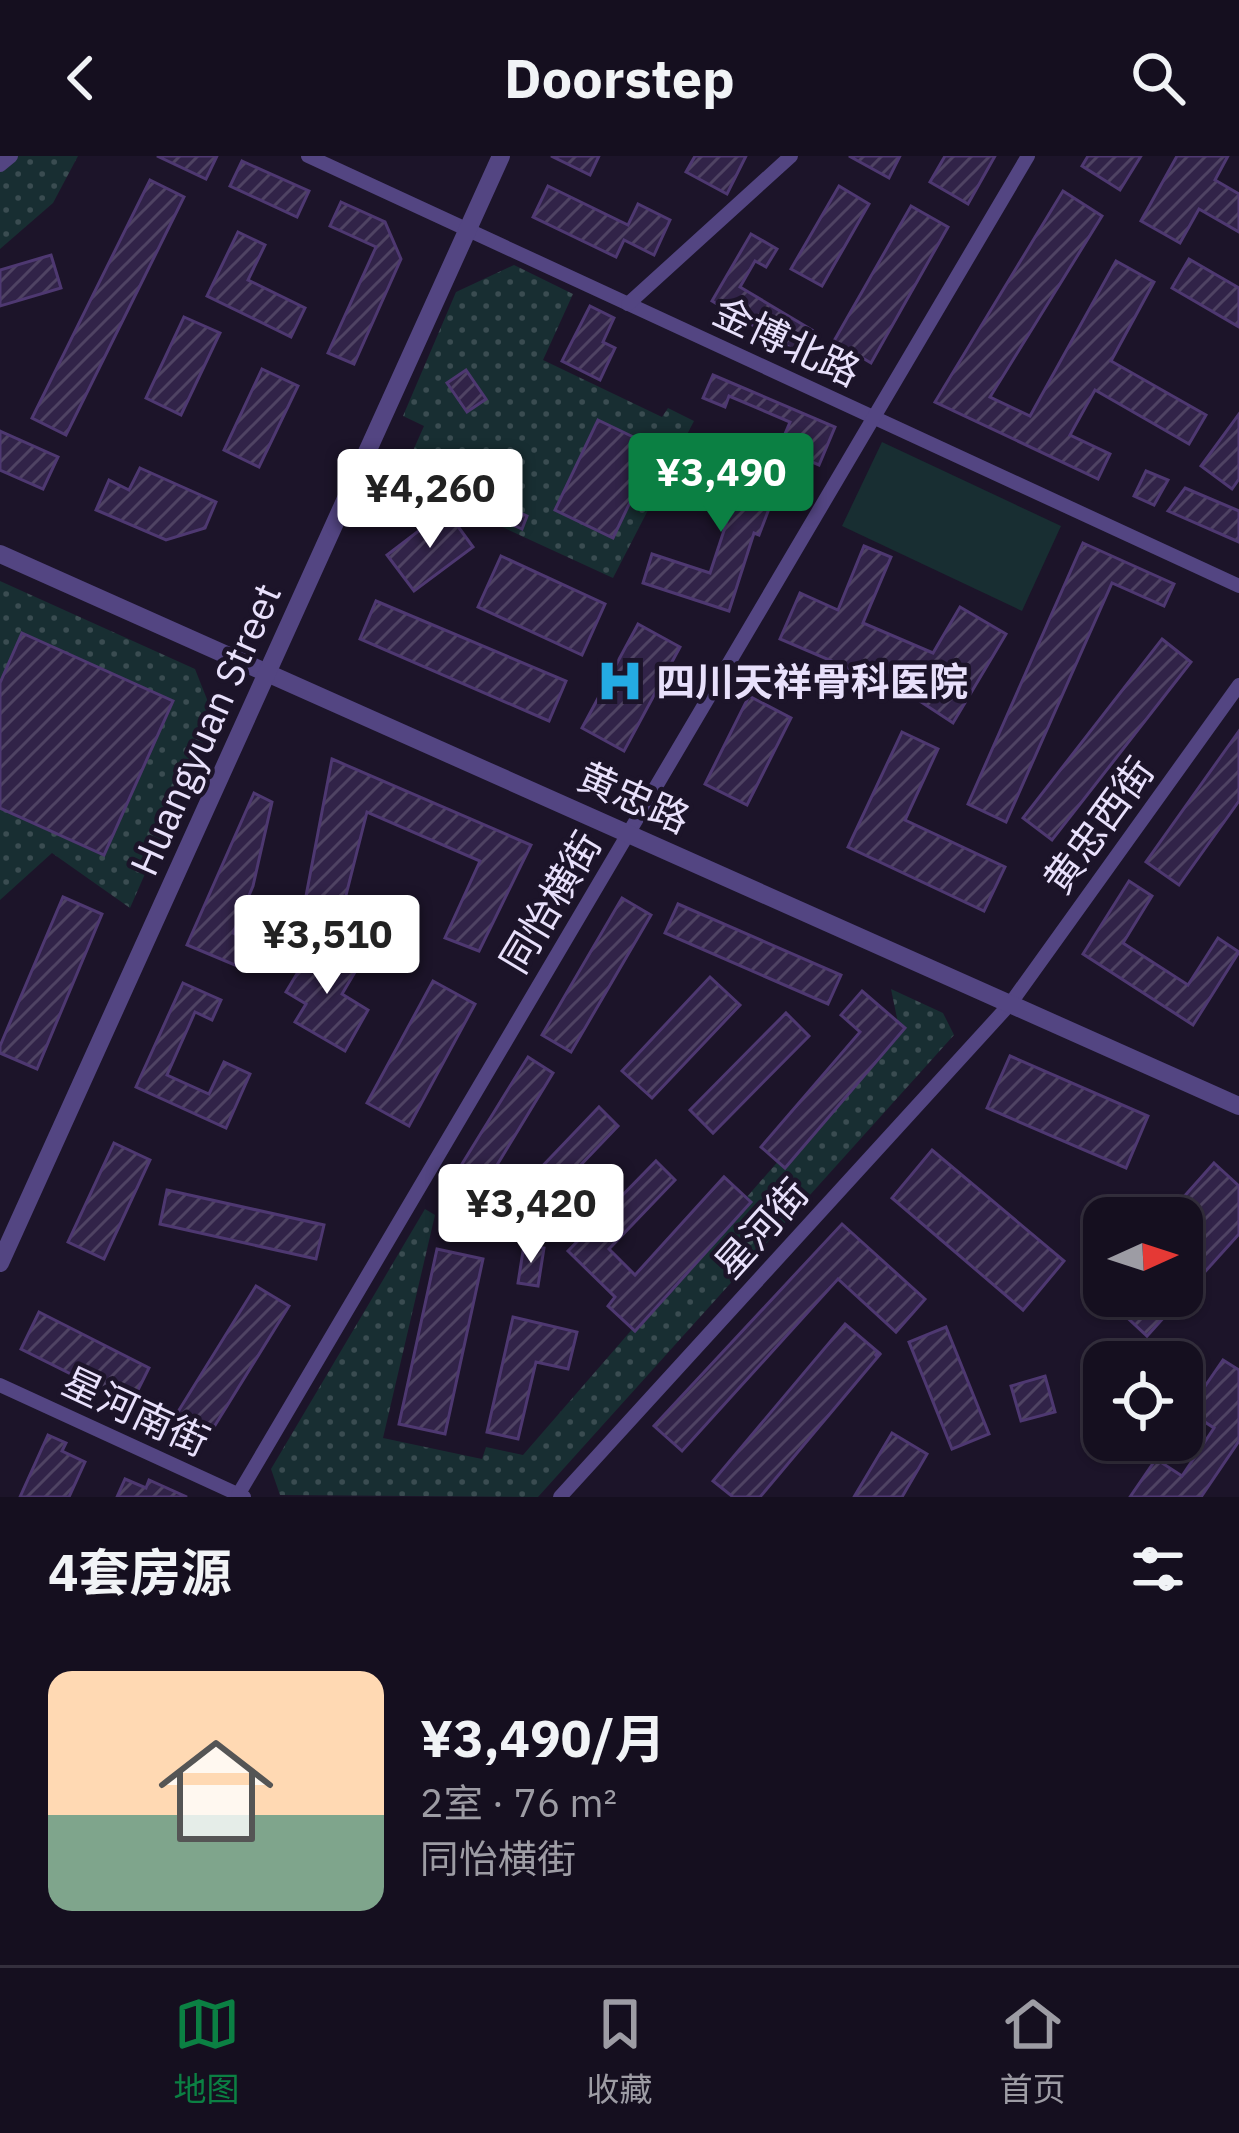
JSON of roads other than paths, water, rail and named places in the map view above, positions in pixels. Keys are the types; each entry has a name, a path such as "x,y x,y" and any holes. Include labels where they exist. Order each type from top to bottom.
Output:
{"street":[{"path":"0,166 11,156"},
{"name":"金博北路","path":"308,156 1239,586"},
{"name":"Huangyuan Street","path":"0,1263 501,156"},
{"path":"628,304 791,156"},
{"name":"同怡横街","path":"241,1496 1028,156"},
{"name":"黄忠路","path":"0,554 1239,1106"},
{"name":"黄忠西街","path":"1010,1004 1239,685"},
{"name":"星河街","path":"565,1496 1010,1004"},
{"name":"星河南街","path":"0,1385 241,1496"}],"place":[{"name":"四川天祥骨科医院","path":"620,681"}]}
